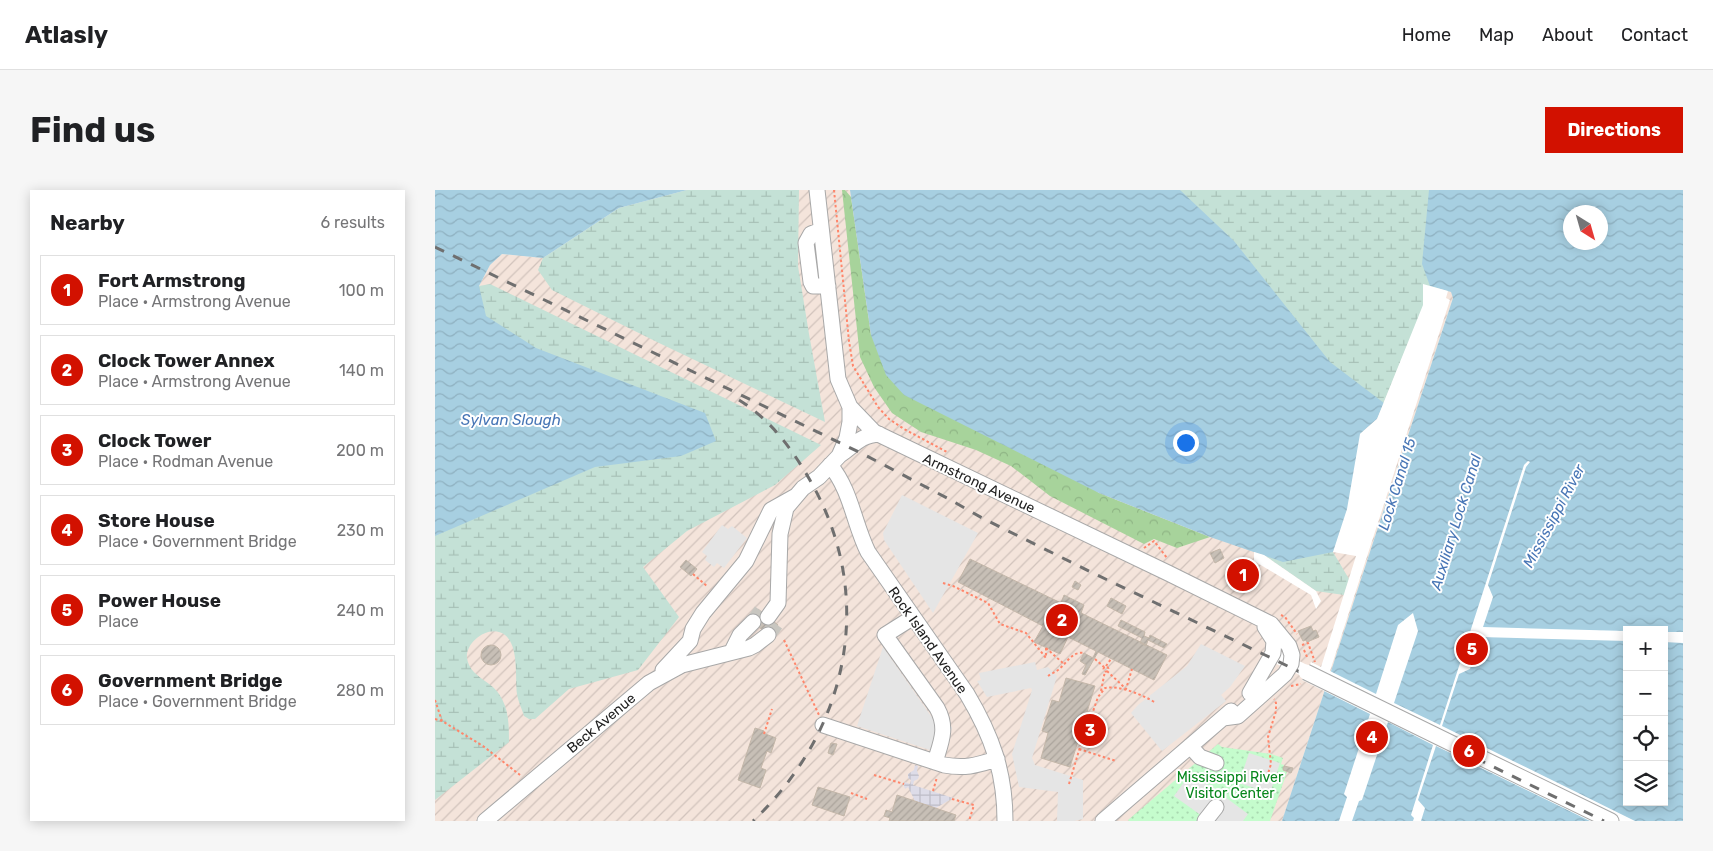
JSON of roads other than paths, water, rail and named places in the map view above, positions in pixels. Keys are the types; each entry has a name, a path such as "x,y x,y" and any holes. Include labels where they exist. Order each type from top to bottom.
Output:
{"street":[{"name":"Armstrong Avenue","path":"817,190 838,379 850,407 869,428 1271,624 1289,646 1292,655 1291,664"},
{"path":"835,460 849,430 850,407"},
{"path":"649,683 690,641 693,629 703,613 746,561 771,510 796,496 861,438 867,435 879,434"},
{"name":"Rock Island Avenue","path":"835,460 837,473 846,491 861,538 868,552 969,698 988,735 1002,775 1005,821"},
{"name":"Beck Avenue","path":"485,821 649,683 682,665 755,645 764,623 781,617 787,557 781,547 781,528 786,508 796,496"},
{"path":"1250,694 1270,660 1274,647 1272,637 1254,615"},
{"path":"912,618 885,635 943,719 943,732 935,762"},
{"path":"1223,718 1237,716 1285,674 1291,664"},
{"path":"1103,821 1278,669 1291,664 1309,670 1611,821"},
{"path":"823,725 958,768 971,767 997,758"},
{"path":"1190,746 1200,757 1216,763"},
{"path":"1205,821 1216,807"}],"water":[{"name":"Sylvan Slough","path":"435,190 687,190 619,208 543,258 502,254 490,265 479,286 486,316 536,348 705,413 716,441 681,456 595,467 435,536"},
{"path":"850,190 1180,190 1234,241 1330,362 1384,403 1377,419 1360,434 1361,470 1344,543 1333,552 1283,562 1210,537 1099,493 904,395 886,375 871,335"},
{"path":"1429,190 1683,190 1683,821 1282,821 1453,298 1451,292 1430,286 1422,264"}],"tunnel":[{"path":"753,622 761,611"},
{"path":"768,635 776,624"}],"railway":[{"path":"435,247 863,454 984,519 1097,575 1604,821"},
{"path":"739,400 751,408 780,436 797,458 811,482 831,526 843,571 847,617 842,661 831,705 811,746 785,785 753,821"}],"place":[{"name":"Fort Armstrong","path":"1243,575"},
{"name":"Clock Tower Annex","path":"1062,620"},
{"name":"Power House","path":"1472,649"},
{"name":"Clock Tower","path":"1090,730"},
{"name":"Store House","path":"1372,737"},
{"name":"Government Bridge","path":"1469,751"}],"water label":[{"name":"Lock Canal 15","path":"1397,484"},
{"name":"Mississippi River","path":"1554,516"},
{"name":"Auxiliary Lock Canal","path":"1456,522"}],"park label":[{"name":"Mississippi River Visitor Center","path":"1230,786"}]}
